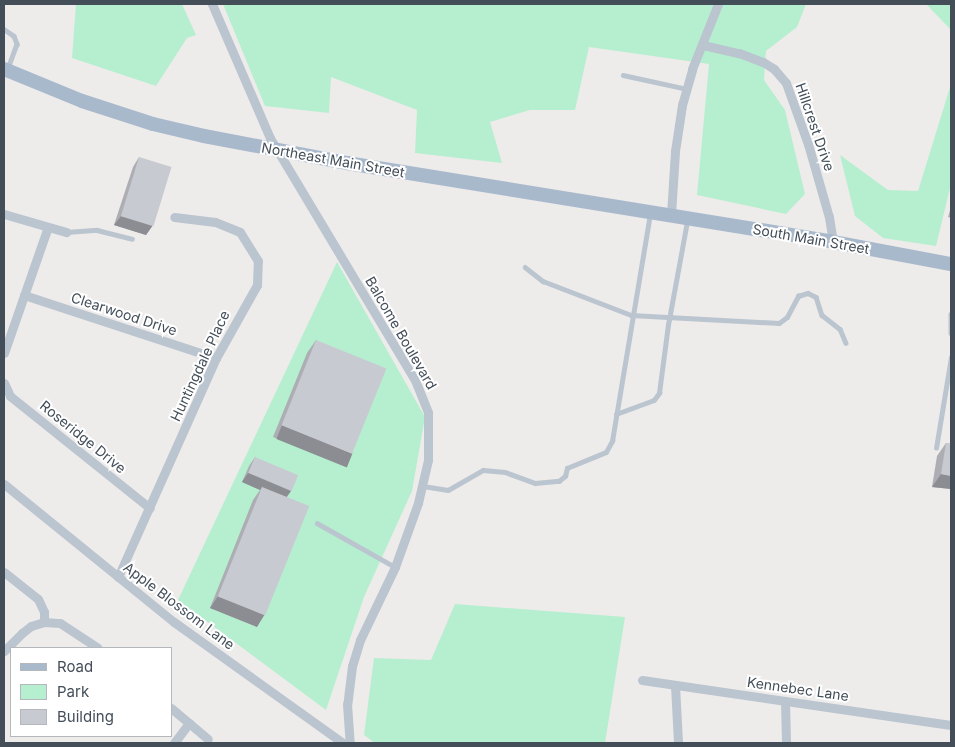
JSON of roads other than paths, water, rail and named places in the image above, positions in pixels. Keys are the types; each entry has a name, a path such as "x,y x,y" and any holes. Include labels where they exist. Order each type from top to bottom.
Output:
{"main road":[{"name":"Northeast Main Street","path":"5,72 82,101 153,124 278,151 671,215"},
{"name":"South Main Street","path":"671,215 951,264"}],"street":[{"name":"Balcome Boulevard","path":"212,4 270,138 420,390 428,413 430,442 423,486 394,567 360,640 352,666 347,704 350,743"},
{"path":"671,215 675,151 687,88 692,68 718,4"},
{"name":"Hillcrest Drive","path":"702,45 739,53 763,62 774,69 786,83 808,144 829,217 833,242"},
{"path":"4,214 66,232"},
{"name":"Huntingdale Place","path":"118,577 216,358 257,285 258,261 240,232 215,222 174,217"},
{"path":"4,353 48,227"},
{"name":"Clearwood Drive","path":"24,295 216,358"},
{"name":"Roseridge Drive","path":"4,383 10,396 150,508"},
{"name":"Apple Blossom Lane","path":"4,484 174,622 343,743"},
{"path":"4,572 38,599 44,612 44,622"},
{"path":"4,651 31,626 44,622 60,623 96,647"},
{"name":"Kennebec Lane","path":"642,680 951,725"},
{"path":"675,685 678,743"},
{"path":"785,701 786,743"},
{"path":"172,709 208,739"},
{"path":"174,743 189,723"}],"lane":[{"path":"4,29 14,36 17,44 5,72"},
{"path":"623,75 687,88"},
{"path":"423,486 448,490 483,470 505,472 535,483 559,481 565,476 568,468 606,452 612,441 631,315 650,212"},
{"path":"616,414 654,400 659,392 669,318 687,219"},
{"path":"66,232 97,230 132,239"},
{"path":"525,267 543,281 631,315 779,323 787,317 798,296 808,293 816,297 822,315 840,329 846,342"},
{"path":"951,314 951,333"},
{"path":"936,448 951,357"},
{"path":"317,523 394,567"}]}
